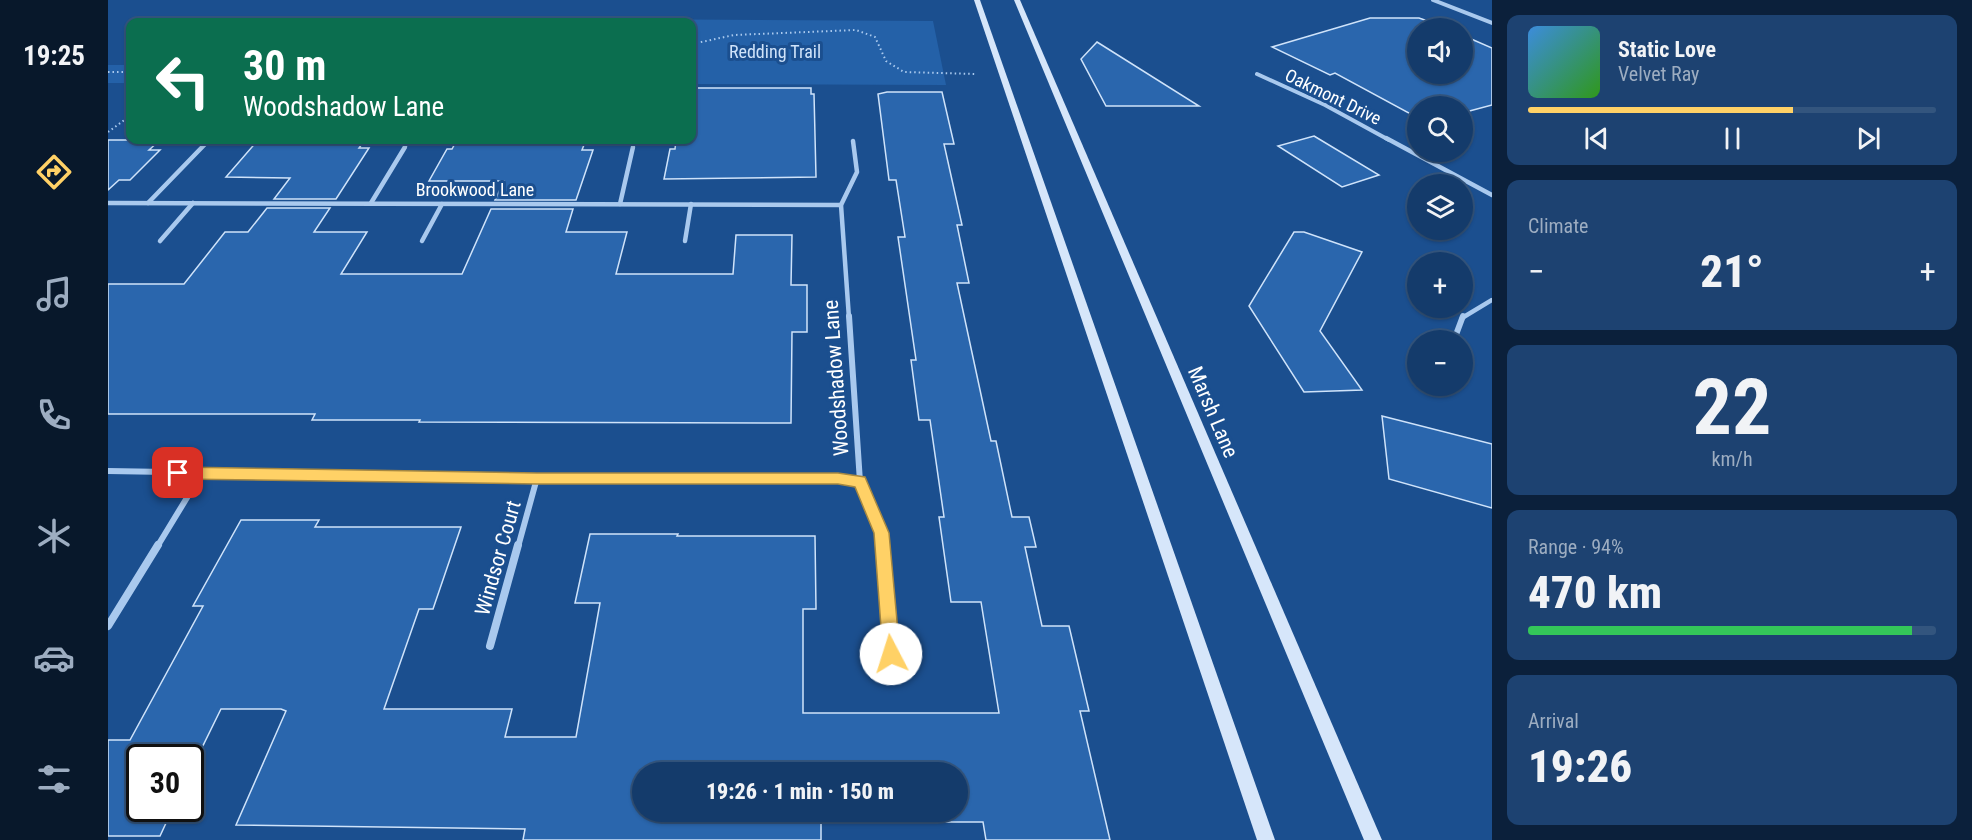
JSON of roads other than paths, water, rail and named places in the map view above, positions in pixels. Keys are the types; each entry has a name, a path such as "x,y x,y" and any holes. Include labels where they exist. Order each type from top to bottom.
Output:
{"main road":[{"path":"977,0 1266,840"},
{"name":"Marsh Lane","path":"1017,0 1373,840"}],"street":[{"path":"1433,0 1492,23"},
{"name":"Oakmont Drive","path":"1257,74 1324,105 1492,195"},
{"path":"841,205 857,172 853,141"},
{"path":"148,203 204,144"},
{"path":"371,203 405,147"},
{"path":"620,204 633,147"},
{"name":"Brookwood Lane","path":"108,203 841,205"},
{"path":"160,241 193,203"},
{"path":"422,241 442,204"},
{"path":"685,241 691,204"},
{"name":"Woodshadow Lane","path":"108,471 537,478 838,478 860,482 841,205"},
{"path":"1458,330 1463,315 1492,300"},
{"path":"108,626 202,473"},
{"name":"Windsor Court","path":"490,646 537,478"},
{"path":"860,482 881,533 891,654"}],"park label":[{"name":"Redding Trail","path":"775,52"}]}
